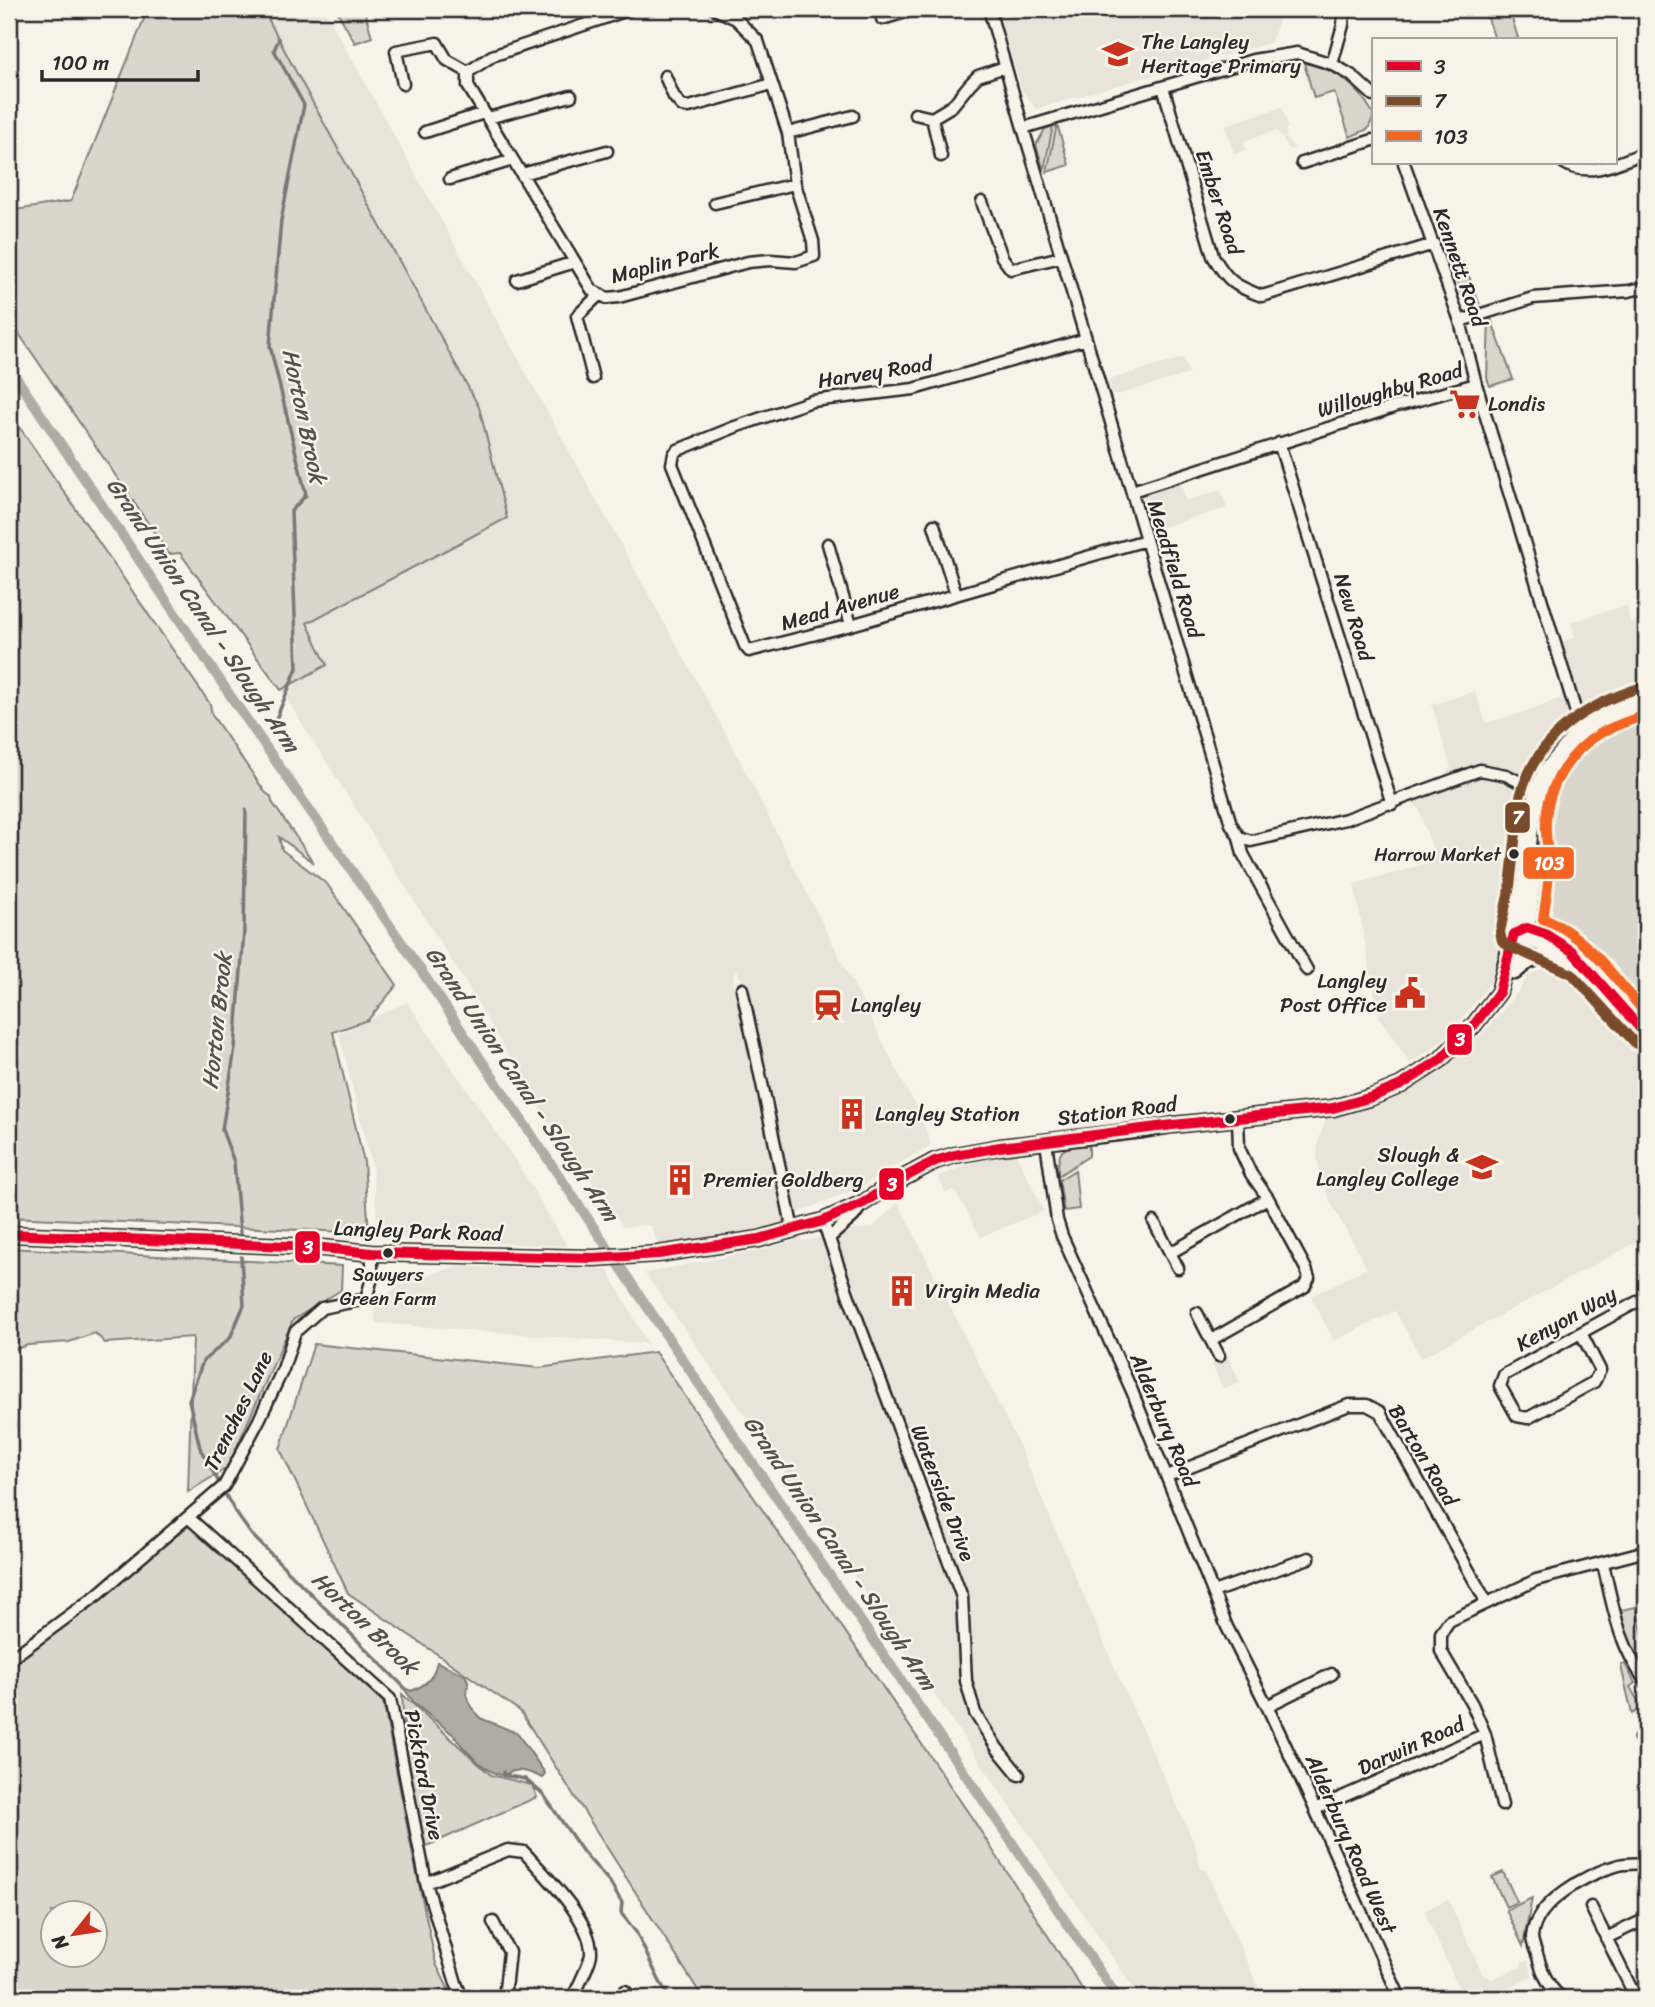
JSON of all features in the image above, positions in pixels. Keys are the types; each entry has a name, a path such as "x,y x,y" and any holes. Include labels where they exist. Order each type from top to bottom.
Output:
{"main road":[{"path":"1517,969 1535,870 1532,817 1537,790 1546,771 1581,729 1593,721 1646,700"},
{"name":"Station Road","path":"658,1254 760,1239 823,1221 863,1203 891,1184 945,1158 989,1149 1333,1108 1372,1097 1401,1085 1440,1060 1474,1025 1499,992 1522,934"},
{"path":"1499,992 1517,969 1535,957 1564,957 1581,963"},
{"name":"Langley Park Road","path":"9,1234 313,1247 372,1253 594,1258 658,1254"}],"street":[{"path":"403,84 396,51 437,43 447,60 468,72 492,56 630,9"},
{"name":"Maplin Park","path":"468,72 468,86 592,290 607,298 619,298 748,262 796,262 814,256 813,241 795,184 788,133 758,41 736,19 715,9"},
{"path":"882,19 916,9"},
{"name":"Meadfield Road","path":"989,9 1231,824 1239,837 1242,854 1307,970"},
{"path":"1332,64 1343,25 1344,9"},
{"path":"1023,128 1253,60 1297,53 1332,64 1351,75 1372,94"},
{"path":"915,114 932,117 953,106 978,76 1005,67"},
{"path":"665,75 674,97 682,106 689,107 772,84"},
{"name":"Ember Road","path":"1163,87 1213,256 1223,272 1238,287 1262,296 1434,244"},
{"path":"425,132 571,96"},
{"path":"788,133 853,116"},
{"path":"932,117 942,156"},
{"path":"1302,163 1372,140"},
{"path":"522,174 607,151"},
{"path":"1616,163 1646,152"},
{"path":"450,179 513,160"},
{"name":"Kennett Road","path":"1404,164 1460,321 1476,384"},
{"path":"1566,164 1589,170 1612,164"},
{"path":"715,203 795,184"},
{"path":"982,202 1002,257 1011,269 1061,257"},
{"path":"517,280 575,262"},
{"path":"1460,321 1533,298 1629,291 1646,287"},
{"path":"593,378 577,316 600,294"},
{"name":"Harvey Road","path":"674,454 735,427 812,401 914,389 1086,339"},
{"name":"Willoughby Road","path":"1132,491 1397,406 1476,384 1581,729"},
{"name":"New Road","path":"1279,443 1392,804"},
{"name":"Mead Avenue","path":"674,454 672,464 749,651 851,625 1146,540"},
{"path":"934,525 956,594"},
{"path":"828,544 851,625"},
{"path":"1239,837 1251,841 1346,819 1480,770 1506,775 1537,790"},
{"path":"1522,934 1581,963 1646,1035"},
{"path":"742,989 793,1230"},
{"path":"1211,1340 1304,1287 1309,1278 1239,1148 1238,1118"},
{"name":"Alderbury Road","path":"1046,1142 1057,1220 1062,1236 1132,1391 1227,1627 1267,1706"},
{"path":"1170,1253 1268,1198"},
{"path":"829,1238 854,1216 863,1203"},
{"name":"Waterside Drive","path":"823,1221 962,1597 965,1681 975,1713 996,1748 1018,1775"},
{"path":"1154,1222 1178,1268"},
{"name":"Trenches Lane","path":"9,1660 97,1595 222,1488 260,1420 283,1369 295,1332 322,1308 366,1299 372,1278 372,1253"},
{"name":"Kenyon Way","path":"1581,1333 1600,1370 1594,1382 1528,1418 1517,1416 1500,1386 1504,1375 1581,1333 1646,1298"},
{"path":"1197,1312 1219,1356"},
{"name":"Barton Road","path":"1167,1476 1349,1405 1367,1405 1380,1412 1486,1603"},
{"name":"Pickford Drive","path":"188,1517 390,1699 426,1883 462,1998"},
{"path":"1502,1805 1485,1734 1472,1704 1441,1651 1441,1633 1449,1621 1536,1580 1646,1551"},
{"path":"1213,1592 1309,1558"},
{"path":"1604,1563 1620,1635 1627,1653 1646,1682"},
{"path":"1267,1706 1332,1674"},
{"name":"Alderbury Road West","path":"1267,1706 1400,1998"},
{"name":"Darwin Road","path":"1315,1809 1485,1734"},
{"path":"426,1883 508,1850 524,1852 556,1887 584,1924 592,1953 573,1998"},
{"path":"1562,1998 1555,1993 1541,1968 1532,1937 1539,1918 1555,1897 1586,1878 1621,1864 1646,1863"},
{"path":"1591,1907 1636,1998"},
{"path":"1606,1938 1646,1919"},
{"path":"493,1922 509,1952 504,1998"}],"shaded area":[{"path":"148,9 263,9 479,407 507,518 307,623 327,665 281,690 180,553 169,554 9,319 9,211 71,201"},
{"path":"263,9 324,9 730,741 918,1108 931,1145 862,1186 795,1214 751,993 736,970 733,978 787,1223 660,1248 650,1225 623,1227 608,1203 596,1206 592,1180 578,1182 549,1124 467,985 281,690 327,665 306,624 296,72"},
{"path":"336,9 364,9 372,37 355,43"},
{"name":"The Langley Heritage Primary","path":"997,9 1280,9 1277,27 1270,43 1036,109 1022,90"},
{"path":"1485,9 1509,9 1518,38 1494,38"},
{"path":"1304,63 1326,69 1344,79 1360,94 1372,112 1368,129 1350,137 1334,92 1314,98"},
{"path":"1282,107 1288,126 1286,138 1295,149 1290,150 1275,131 1246,140 1246,150 1234,154 1225,125"},
{"path":"1057,124 1069,165 1047,172"},
{"path":"1053,126 1044,170 1036,145 1045,129"},
{"path":"1464,263 1479,303 1462,294 1452,268"},
{"path":"1489,319 1513,379 1490,386 1487,378"},
{"path":"1183,358 1189,374 1113,396 1108,380"},
{"path":"9,412 210,704 212,715 314,863 279,837 282,850 327,884 397,985 368,1020 333,1032 364,1162 369,1233 9,1217"},
{"path":"1180,480 1186,501 1221,490 1227,508 1152,530 1141,492"},
{"path":"1627,605 1630,623 1646,619 1646,689 1584,709 1524,775 1519,840 1515,848 1508,852 1508,904 1512,911 1500,968 1449,1034 1410,1063 1379,1017 1354,884 1425,864 1424,855 1433,851 1418,807 1413,803 1451,768 1432,705 1475,691 1486,723 1561,698 1564,641 1575,638 1571,622"},
{"path":"1646,720 1646,1015 1550,922 1544,889 1549,819 1557,793 1568,772 1600,738 1619,728"},
{"name":"Slough & Langley College","path":"1554,964 1565,966 1620,1017 1633,1030 1646,1054 1646,1237 1421,1358 1395,1311 1334,1341 1311,1296 1367,1268 1331,1203 1320,1177 1318,1142 1326,1120 1322,1114 1439,1067 1486,1030 1529,975"},
{"path":"407,1002 517,1163 567,1246 379,1238 372,1165 339,1034"},
{"path":"1089,1145 1089,1156 1058,1176 1059,1159 1063,1150"},
{"path":"1016,1154 1044,1211 981,1237 954,1189 946,1193 938,1177 988,1155"},
{"path":"1075,1170 1079,1209 1064,1211 1059,1180"},
{"path":"898,1202 1018,1443 1126,1694 1195,1845 1201,1869 1206,1870 1263,1998 1140,1998 758,1434 645,1273 766,1249 799,1239 808,1240 872,1228"},
{"path":"9,1248 342,1266 341,1290 293,1320 228,1467 188,1492 193,1337 105,1343 95,1333 69,1342 28,1345 9,1351"},
{"path":"454,1267 607,1269 648,1344 376,1323 373,1302 415,1279"},
{"path":"314,1344 539,1368 655,1352 974,1821 1088,1998 703,1998 520,1711 348,1593 280,1449"},
{"path":"1228,1357 1240,1382 1223,1389 1212,1364"},
{"path":"190,1525 383,1702 436,1964 453,1998 9,1998 9,1667"},
{"path":"1636,1607 1646,1647 1646,1671 1627,1637 1621,1610"},
{"path":"437,1662 465,1675 471,1707 480,1718 517,1733 545,1773 542,1778 521,1771 503,1775 490,1771 469,1754 455,1736 415,1704 403,1687 411,1691 421,1686 431,1677"},
{"path":"1625,1664 1635,1683 1630,1687 1642,1708 1632,1714 1621,1666"},
{"path":"402,1694 491,1775 532,1785 537,1797 420,1849 405,1747"},
{"path":"1503,1872 1517,1902 1506,1907 1492,1877"},
{"path":"1532,1898 1523,1946 1506,1910"},
{"path":"1448,1899 1483,1975 1492,1979 1522,1966 1521,1963 1528,1960 1532,1976 1502,1990 1505,1998 1463,1998 1424,1911"}],"waterway":[{"name":"Horton Brook","path":"276,719 297,668 291,511 306,495 270,346 281,220 304,105 274,50 279,39"},
{"name":"Grand Union Canal - Slough Arm","path":"9,367 1118,1998"},
{"name":"Horton Brook","path":"240,1233 234,1162 222,1130 235,1048 244,931 246,810"},
{"name":"Horton Brook","path":"241,1257 244,1305 230,1338 203,1361 189,1400 200,1448 234,1510 251,1534 406,1689"},
{"name":"Horton Brook","path":"503,1772 503,1775 525,1779 543,1794 583,1852 609,1881 622,1903 621,1913 636,1932 670,1998"}],"transit line":[{"name":"7","path":"1636,1044 1572,974 1508,946 1502,941 1500,932 1510,886 1520,797 1527,775 1551,740 1566,726 1601,703 1642,687"},
{"name":"103","path":"1646,715 1590,740 1571,759 1556,782 1547,808 1549,872 1543,919 1586,946 1646,1014"},
{"name":"3","path":"9,1234 313,1247 372,1253 594,1258 658,1254 759,1239 823,1221 863,1203 935,1161 955,1155 1173,1125 1333,1108 1372,1097 1401,1085 1440,1060 1474,1025 1499,992 1514,934 1527,928 1545,934 1572,951 1646,1035"}],"place":[{"name":"The Langley Heritage Primary","path":"1118,54"},
{"name":"Londis","path":"1465,404"},
{"name":"Harrow Market","path":"1514,854"},
{"name":"Langley Post Office","path":"1410,993"},
{"name":"Langley","path":"828,1005"},
{"name":"Langley Station","path":"852,1114"},
{"name":"Slough & Langley College","path":"1482,1167"},
{"name":"Premier Goldberg","path":"680,1180"},
{"name":"Sawyers Green Farm","path":"388,1253"},
{"name":"Virgin Media","path":"902,1291"}]}
